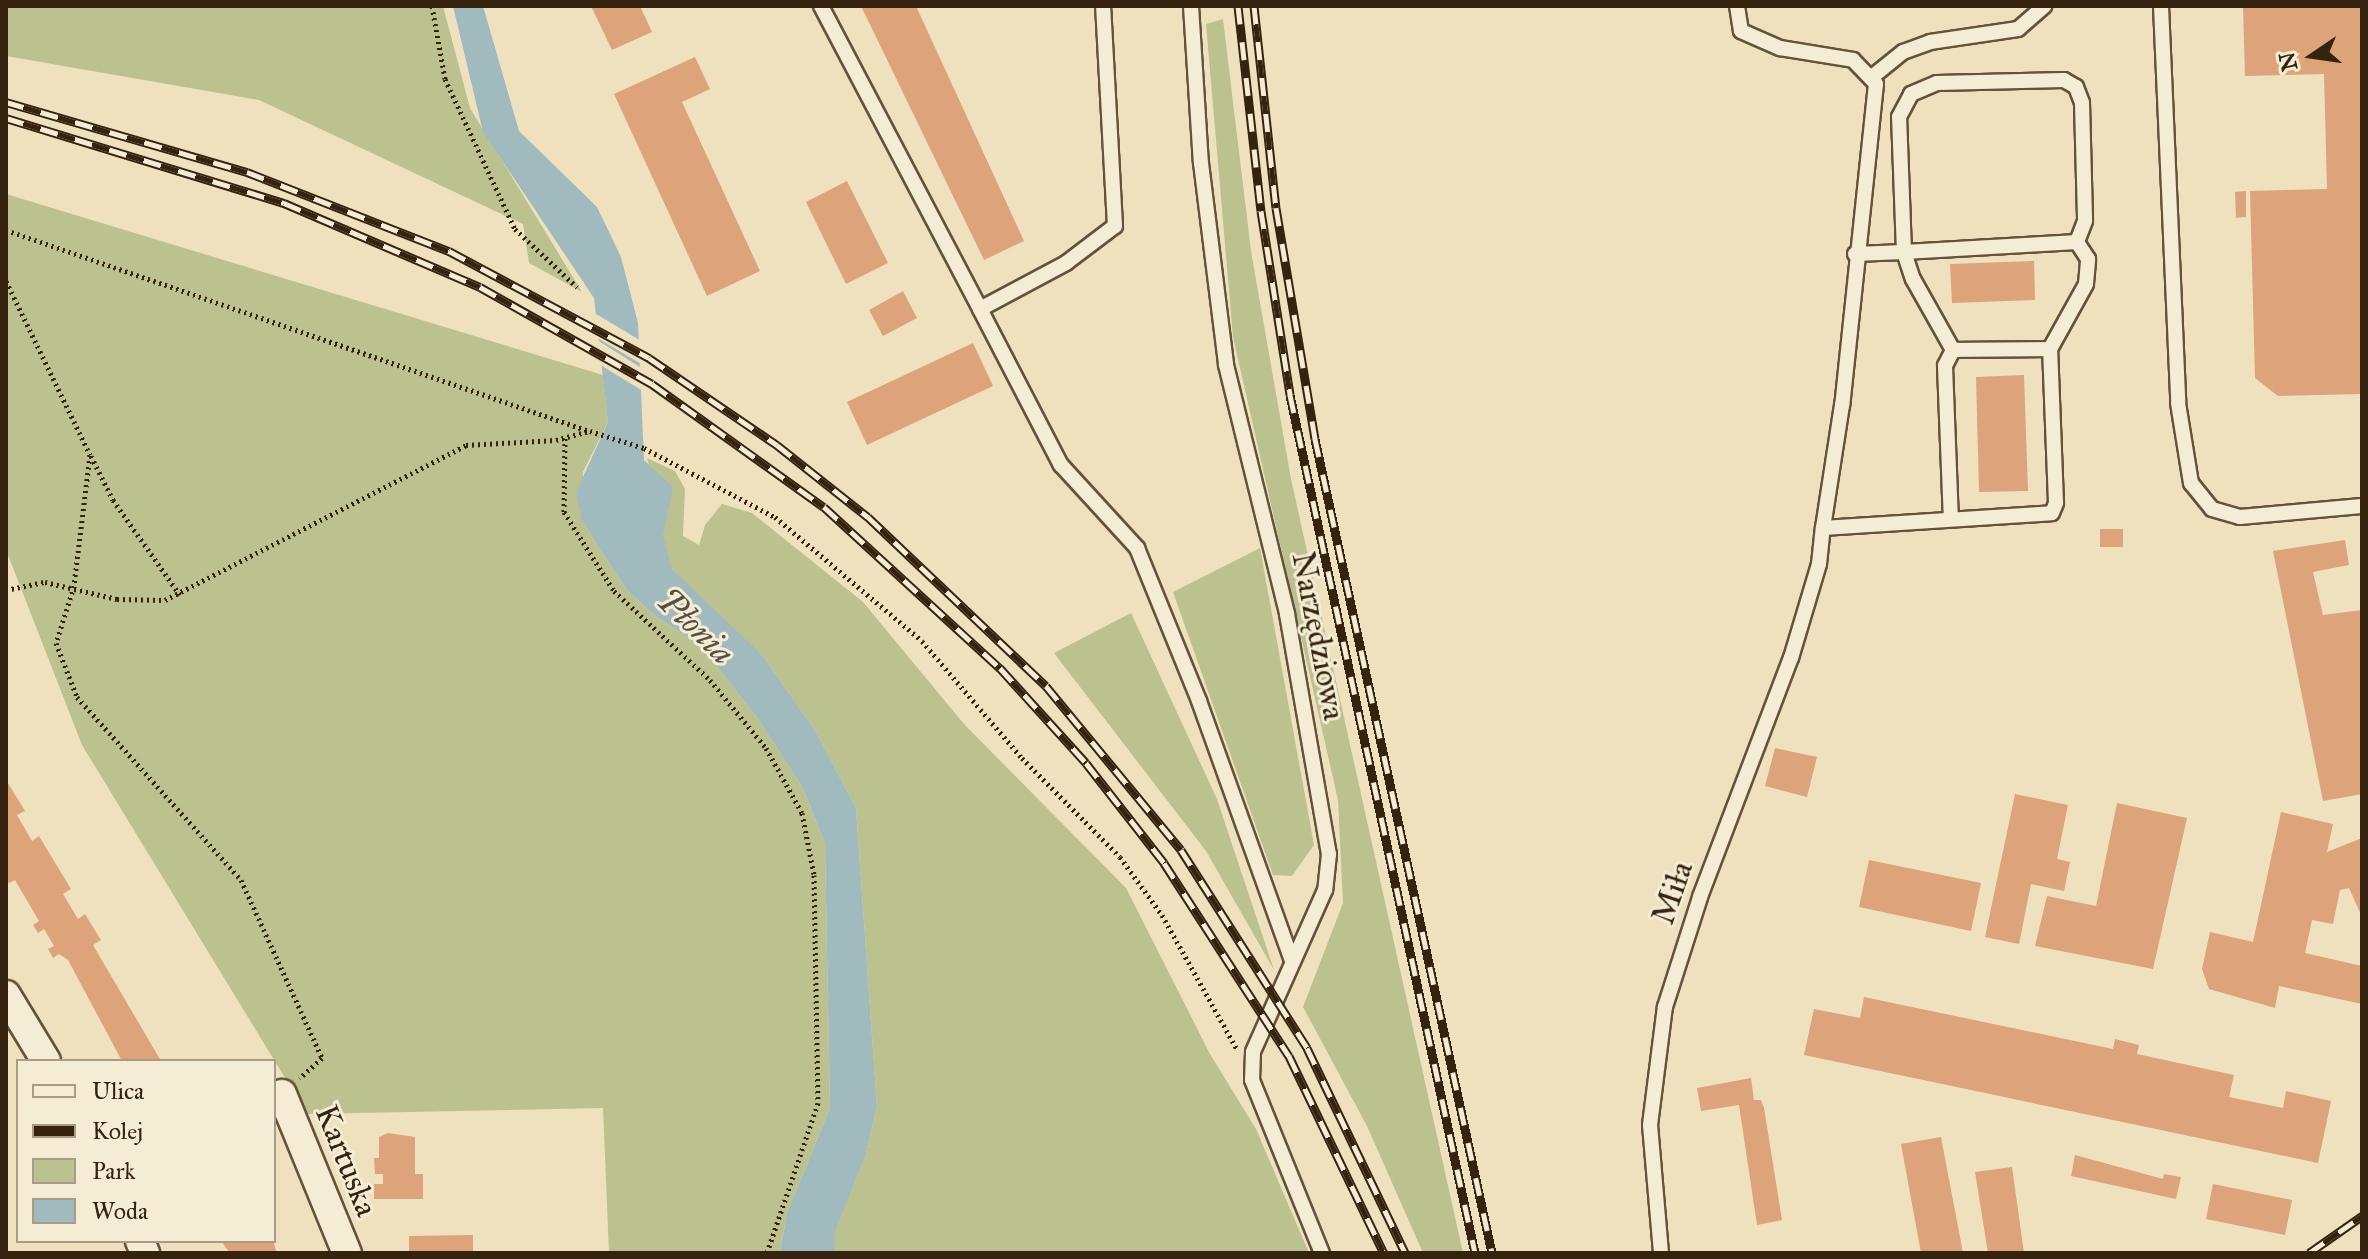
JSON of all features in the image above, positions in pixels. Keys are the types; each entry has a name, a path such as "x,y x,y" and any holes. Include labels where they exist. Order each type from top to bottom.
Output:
{"street":[{"path":"6,995 45,1059"},
{"name":"Kartuska","path":"282,1094 347,1253"}],"lane":[{"path":"821,6 1061,465 1137,548 1199,701 1292,961"},
{"path":"980,309 1066,263 1115,226 1103,6"},
{"name":"Narzędziowa","path":"1191,6 1202,176 1226,365 1284,600 1326,822 1325,890 1292,961 1251,1065"},
{"path":"1737,6 1741,31 1780,48 1853,60 1872,77 1903,52 1930,42 2018,29 2044,6"},
{"path":"2161,6 2178,403 2191,483 2212,509 2240,517 2362,506"},
{"name":"Miła","path":"1661,1253 1650,1125 1665,1007 1700,897 1791,658 1819,564 1842,405 1855,254 1872,135 1872,77"},
{"path":"1953,350 1913,279 1904,252 1899,117 1911,94 1937,83 2064,80 2076,87 2082,103 2085,221 2077,242"},
{"path":"1855,254 2077,242"},
{"path":"1823,528 2052,513 2056,503 2050,349 2086,284 2088,259 2077,242"},
{"path":"1953,350 2050,349"},
{"path":"1951,519 1945,366 1953,350"},
{"path":"1251,1065 1261,1109 1322,1253"}],"path":[{"path":"432,6 445,79 515,229 577,287"},
{"path":"6,230 644,448 710,480 775,517 922,641 1022,758 1120,857 1162,915 1223,1030 1251,1065"},
{"path":"6,281 113,500 180,595"},
{"path":"6,590 45,582 136,601 180,595 372,489 466,445 565,438 590,431"},
{"path":"565,438 564,512 614,591 710,680 766,748 802,813 814,875 818,1103 767,1253"},
{"path":"90,455 74,586 56,643 77,697 241,880 296,994 322,1058 282,1094"}],"green space":[{"path":"6,6 443,6 470,108 582,292 529,263 523,224 259,100 6,56"},
{"path":"1223,19 1251,251 1291,479 1463,1253 1423,1253 1367,1126 1303,1007 1343,903 1338,800 1233,337 1206,24"},
{"path":"6,194 603,375 608,422 583,472 582,521 626,589 654,615 700,645 756,716 803,788 825,844 830,1108 787,1213 780,1253 609,1253 603,1108 307,1114 82,745 6,550"},
{"path":"647,458 675,471 685,489 683,536 699,545 705,525 722,504 752,513 863,602 964,724 1126,888 1210,1054 1256,1129 1309,1253 832,1253 830,1238 866,1153 877,1107 856,808 815,730 762,655 704,604 650,544 657,496"},
{"path":"1260,548 1314,845 1292,876 1273,875 1173,592"},
{"path":"1131,613 1217,799 1274,970 1206,851 1054,653"}],"water":[{"name":"Płonia","path":"453,6 483,6 519,131 597,207 621,257 638,323 644,460 673,487 663,536 672,569 762,655 815,730 856,808 877,1107 866,1153 834,1234 835,1253 780,1253 787,1213 830,1108 825,844 803,788 756,716 700,645 654,615 626,589 582,521 576,492 608,422 594,298 483,132"}],"pier":[{"path":"591,311 643,342 643,365 594,336"},
{"path":"594,338 643,369 643,391 597,363"}],"building":[{"path":"591,6 640,6 652,32 612,50"},
{"path":"861,6 916,6 1024,241 984,260"},
{"path":"2243,6 2362,6 2362,394 2278,396 2255,378 2250,191 2327,189 2324,74 2245,76"},
{"path":"695,57 710,89 682,102 760,271 707,296 614,94"},
{"path":"847,181 888,263 846,284 806,202"},
{"path":"2246,191 2246,217 2236,218 2235,192"},
{"path":"2034,261 2035,300 1952,303 1950,264"},
{"path":"903,291 917,318 883,336 869,310"},
{"path":"973,343 993,386 867,445 847,402"},
{"path":"2024,375 2028,491 1979,492 1976,377"},
{"path":"2100,529 2123,529 2123,547 2100,547"},
{"path":"2345,540 2349,565 2313,572 2323,615 2362,610 2362,794 2323,801 2273,551"},
{"path":"1775,748 1817,757 1807,797 1765,786"},
{"path":"6,780 25,811 17,815 32,841 39,836 71,889 63,894 78,919 85,914 101,940 93,945 160,1059 121,1059 68,960 59,954 53,958 48,949 54,946 44,929 38,933 33,925 39,921 15,880 9,883 6,878"},
{"path":"2015,794 2068,805 2057,859 2070,862 2064,891 2031,884 2019,944 1985,937"},
{"path":"2117,803 2187,818 2153,969 2035,946 2047,896 2096,906"},
{"path":"2281,812 2333,824 2327,852 2362,838 2362,917 2349,888 2340,890 2333,924 2312,920 2305,953 2362,966 2362,1004 2279,986 2275,1008 2209,989 2202,969 2210,932 2253,942"},
{"path":"1869,860 1981,883 1971,931 1859,907"},
{"path":"1864,997 2113,1049 2115,1039 2139,1045 2137,1054 2234,1075 2229,1097 2283,1108 2286,1091 2331,1101 2318,1163 1804,1055 1814,1009 1860,1018"},
{"path":"1751,1078 1754,1100 1761,1100 1764,1108 1782,1220 1757,1225 1739,1105 1701,1111 1697,1088"},
{"path":"388,1133 415,1137 415,1174 423,1174 423,1199 374,1199 374,1184 383,1184 383,1174 375,1174 374,1158 379,1158 379,1137"},
{"path":"1941,1137 1963,1253 1921,1253 1901,1144"},
{"path":"2075,1155 2163,1179 2164,1174 2181,1177 2176,1199 2071,1176"},
{"path":"2012,1167 2024,1253 1988,1253 1975,1172"},
{"path":"2213,1184 2292,1200 2285,1235 2206,1219"},
{"path":"473,1235 473,1253 409,1253 409,1236"},
{"path":"222,1243 274,1243 277,1253 230,1253"}],"railway":[{"path":"1238,6 1261,211 1290,395 1475,1253"},
{"path":"1254,6 1276,208 1315,439 1492,1253"},
{"path":"6,102 247,172 449,251 649,358 777,445 868,517 1046,686 1181,850 1307,1048 1405,1253"},
{"path":"6,118 284,203 480,287 652,384 824,507 1000,668 1086,763 1164,863 1289,1056 1384,1253"},
{"path":"2309,1253 2362,1216"}]}
